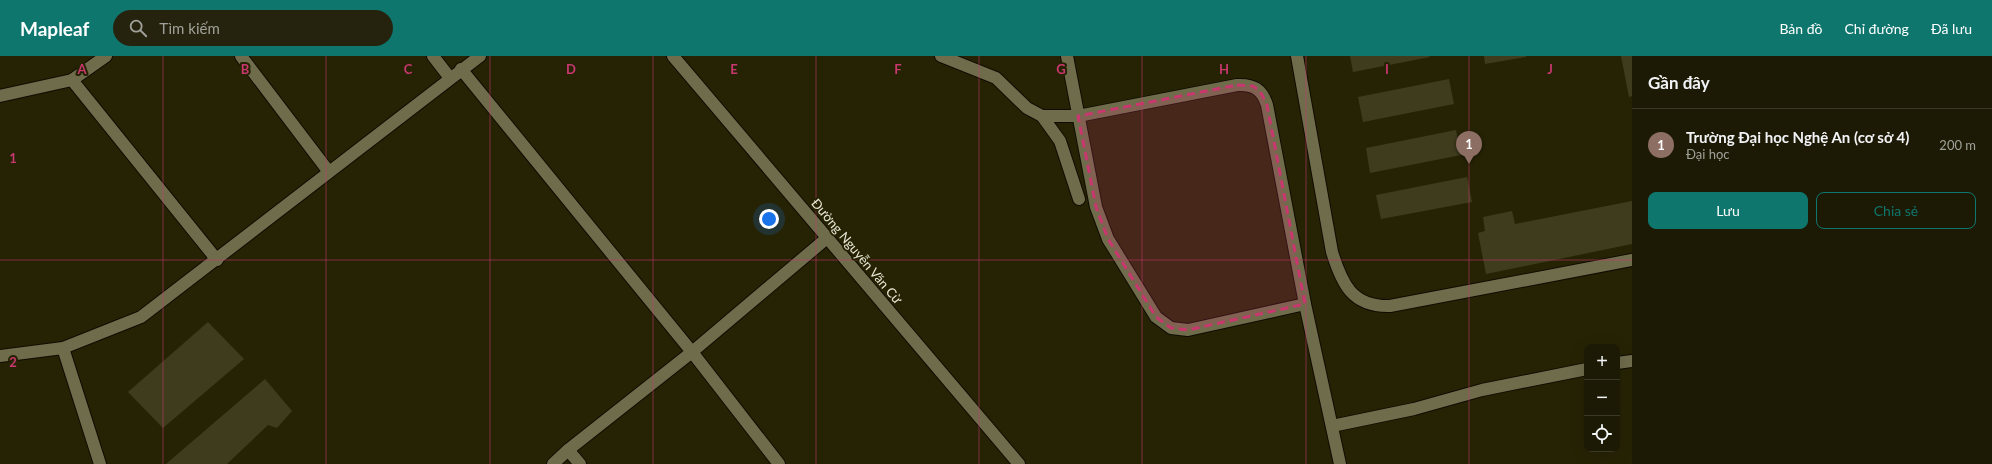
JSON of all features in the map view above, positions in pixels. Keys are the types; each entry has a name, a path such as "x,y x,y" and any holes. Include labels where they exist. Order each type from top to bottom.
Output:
{"street":[{"path":"0,96 72,80 106,56"},
{"path":"240,56 330,172"},
{"path":"433,56 450,78"},
{"path":"0,356 63,348 141,317 217,260 461,69 480,56"},
{"name":"Đường Nguyễn Văn Cừ","path":"673,56 1018,464"},
{"path":"941,56 996,78 1027,108 1042,116 1060,141 1079,199"},
{"path":"1066,56 1102,228 1156,317 1171,328 1188,330 1305,304"},
{"path":"1297,56 1332,252 1344,282 1352,294 1363,302 1376,306 1390,306 1632,260"},
{"path":"461,69 692,352 778,464"},
{"path":"72,80 217,260"},
{"path":"1042,116 1078,116 1237,85 1253,86 1260,91 1267,105 1305,304 1340,464"},
{"path":"553,464 568,450 692,352 828,238"},
{"path":"63,348 100,464"},
{"path":"1620,363 1632,360"},
{"path":"1332,426 1414,409 1482,390 1584,370"},
{"path":"568,450 580,464"}],"highlighted area":[{"path":"1237,85 1253,86 1260,91 1267,105 1305,304 1188,330 1171,328 1156,317 1108,239 1096,207 1078,116"}],"building":[{"path":"1350,56 1429,56 1430,57 1353,72"},
{"path":"1484,56 1526,56 1526,57 1485,64"},
{"path":"1621,56 1632,56 1632,96 1629,97"},
{"path":"1449,79 1454,104 1363,122 1358,97"},
{"path":"1456,130 1461,155 1370,173 1366,148"},
{"path":"1467,177 1472,202 1381,219 1376,195"},
{"path":"1632,201 1632,244 1486,274 1478,233 1485,231 1483,217 1512,211 1515,224"},
{"path":"208,322 244,359 163,428 128,392"},
{"path":"265,379 292,411 277,428 268,425 227,464 166,464"}],"place":[{"name":"Trường Đại học Nghệ An (cơ sở 4)","path":"1469,164"}]}
